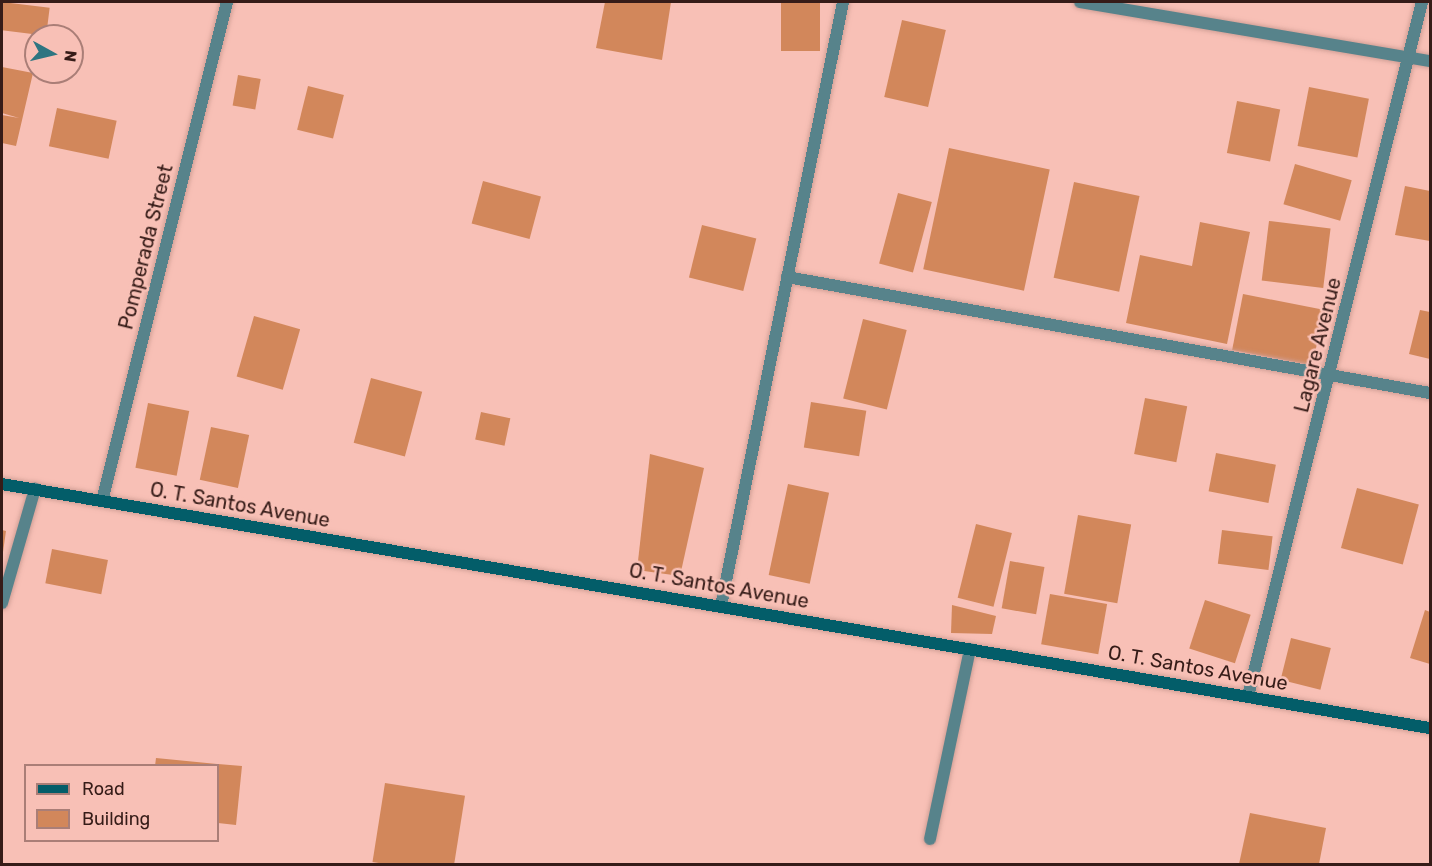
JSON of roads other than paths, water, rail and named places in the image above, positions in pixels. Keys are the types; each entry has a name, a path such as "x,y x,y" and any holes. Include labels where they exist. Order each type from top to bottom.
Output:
{"street":[{"name":"Pomperada Street","path":"102,501 227,2"},
{"path":"721,606 843,2"},
{"path":"1080,2 1431,61"},
{"name":"Lagare Avenue","path":"1248,696 1331,375 1422,2"},
{"path":"787,277 1431,393"},
{"name":"O. T. Santos Avenue","path":"2,484 1431,728"},
{"path":"2,603 34,489"},
{"path":"930,839 970,649"}]}
